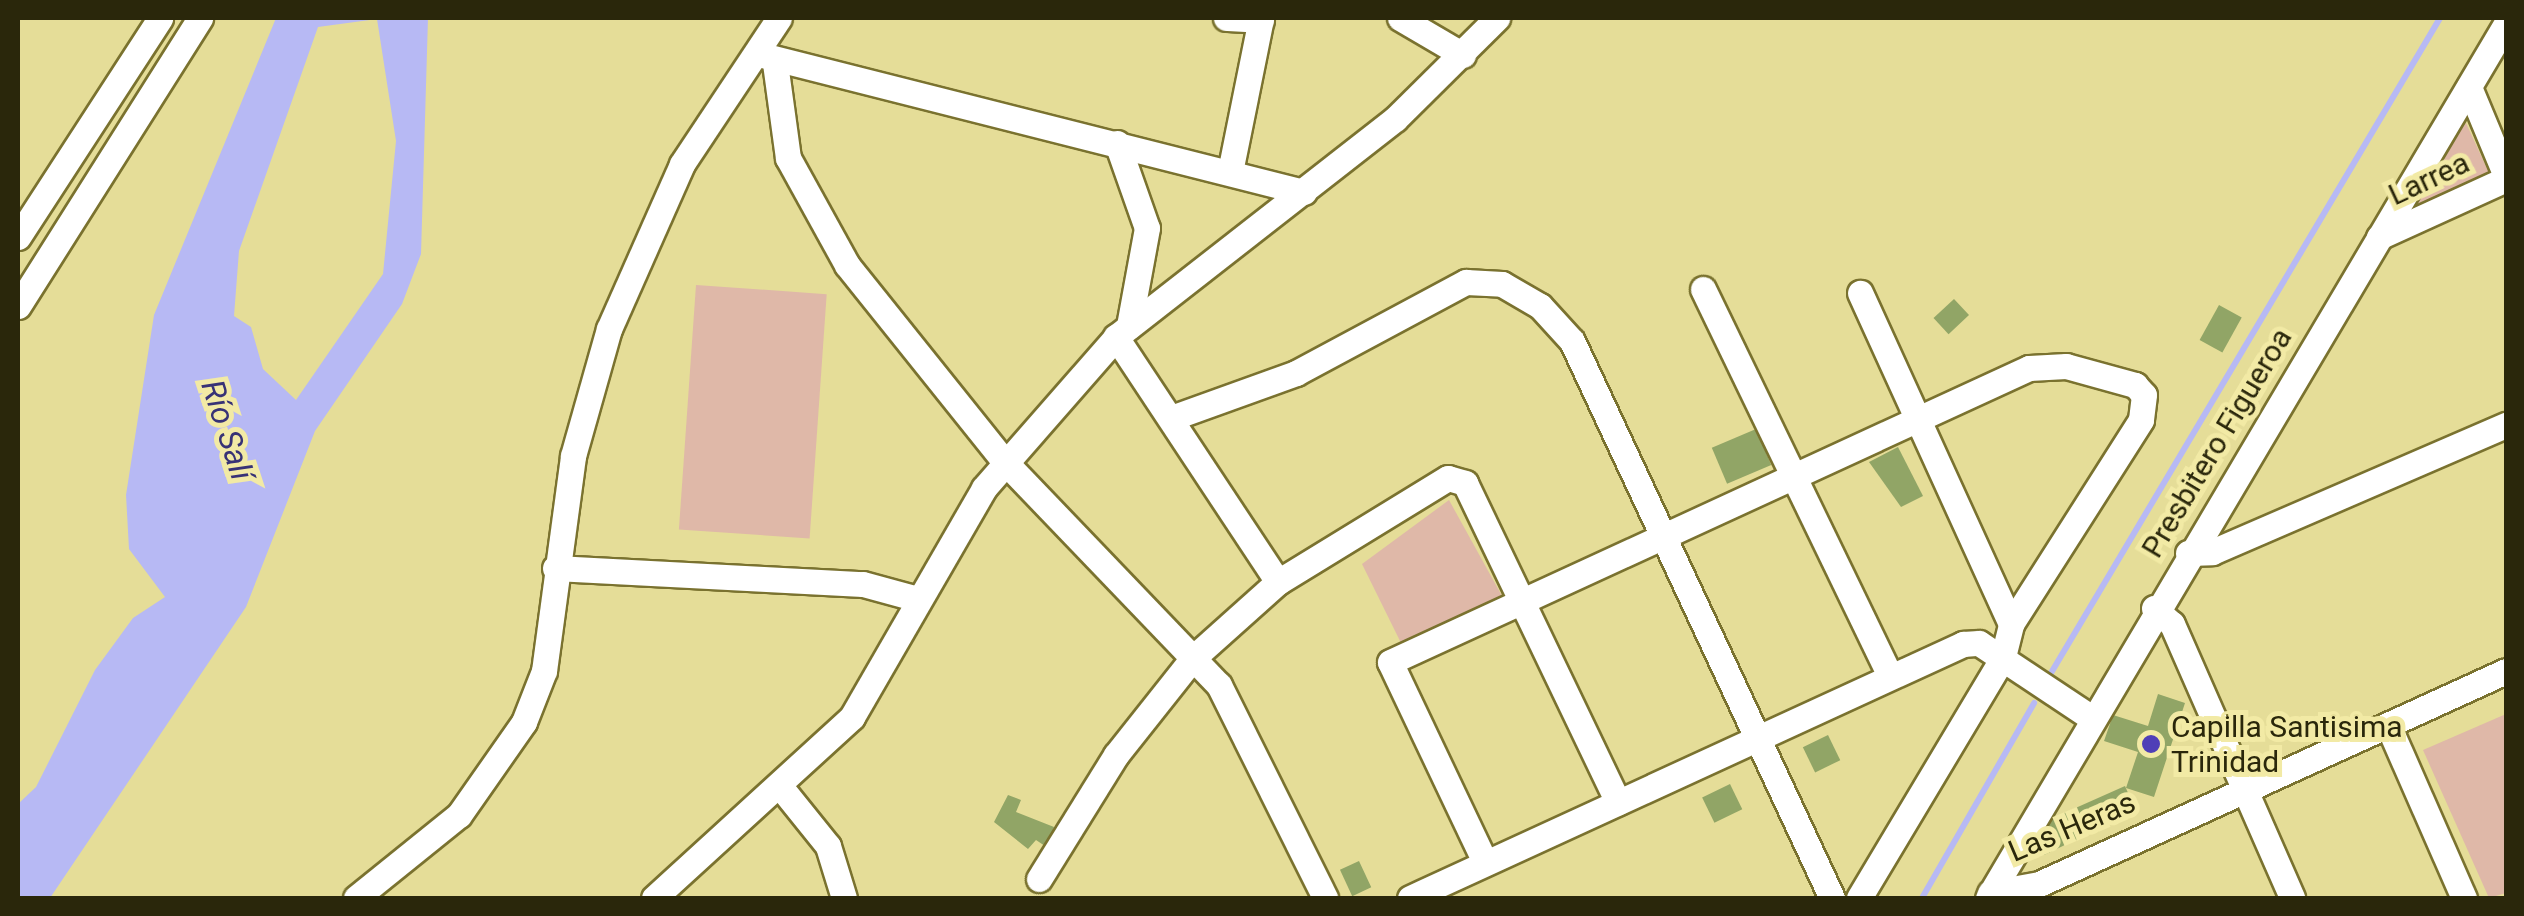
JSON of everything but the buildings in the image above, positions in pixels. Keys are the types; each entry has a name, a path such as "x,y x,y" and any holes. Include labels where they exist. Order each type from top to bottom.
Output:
{"street":[{"path":"18,306 200,18"},
{"path":"356,898 459,815 524,722 544,671 555,568 609,329 682,164 764,56 779,18"},
{"path":"1226,18 1261,19 1230,172"},
{"path":"1400,18 1463,54"},
{"path":"654,898 852,716 918,599 1005,462 1123,332 1304,192 1463,54 1497,18"},
{"path":"18,237 147,22 181,48"},
{"name":"Presbitero Figueroa","path":"1989,896 2154,608 2506,24"},
{"path":"764,56 1304,192"},
{"path":"764,56 788,158 876,308 1005,462 1193,658 1235,710 1325,898"},
{"path":"2469,87 2506,177"},
{"path":"1117,142 1147,228 1123,332 1278,582"},
{"name":"Larrea","path":"2378,238 2506,177"},
{"path":"1174,417 1296,373 1486,279 1540,306 1572,341 1832,898"},
{"path":"1703,289 1890,675"},
{"path":"1860,293 2011,624"},
{"path":"1485,862 1390,662 1793,472 2044,364 2117,379 2144,395 2141,420 2011,624 2003,657 1860,898"},
{"path":"2188,554 2212,552 2506,425"},
{"path":"1039,879 1116,755 1193,658 1278,582 1448,478 1465,483 1618,802"},
{"path":"555,568 863,584 918,599"},
{"path":"2154,608 2172,624 2292,898"},
{"path":"1410,898 1962,644 2003,657 2090,716"},
{"name":"Las Heras","path":"1989,896 2039,884 2242,785 2506,671"},
{"path":"2388,724 2464,898"},
{"path":"778,785 828,846 844,898"}],"shaded area":[{"path":"2466,123 2490,175 2404,213"},
{"path":"696,285 827,294 810,539 679,529"},
{"path":"1449,500 1502,596 1401,643 1362,564"},
{"path":"2506,714 2506,893 2489,898 2423,750"}],"water":[{"name":"Río Salí","path":"276,18 428,18 421,254 402,304 315,431 246,607 50,898 18,898 18,804 36,787 95,670 133,618 165,597 129,549 126,495 154,315","holes":["377,19 396,141 383,274 296,400 263,369 251,327 234,316 239,251 318,27"]}],"waterway":[{"path":"2051,673 2440,18"},
{"path":"1922,898 2034,703"}],"place":[{"name":"Capilla Santisima Trinidad","path":"2151,744"}]}
